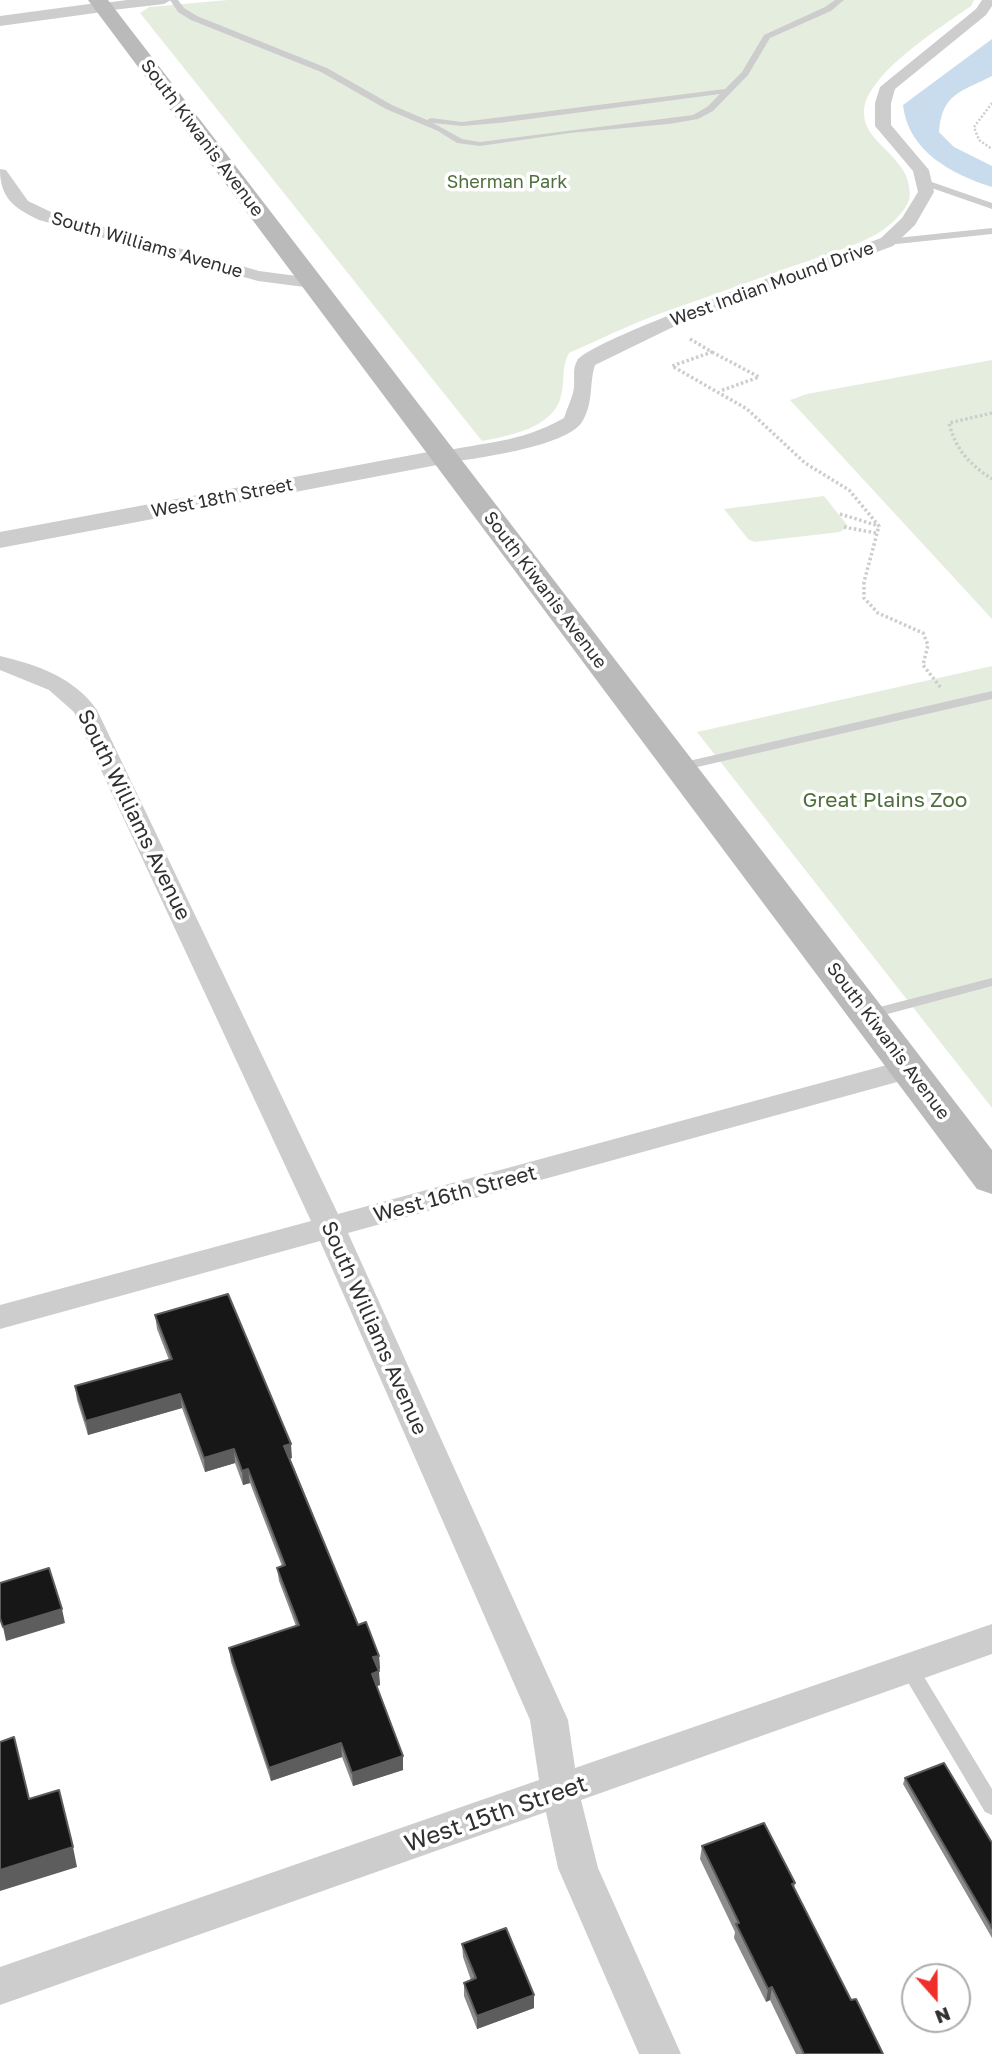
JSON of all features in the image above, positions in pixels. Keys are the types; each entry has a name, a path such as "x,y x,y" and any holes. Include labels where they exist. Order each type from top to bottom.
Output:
{"main road":[{"name":"South Kiwanis Avenue","path":"101,4 992,1179"}],"street":[{"path":"0,21 101,4 164,0"},
{"path":"923,182 921,170 883,126 883,103 888,87 981,12 989,0"},
{"name":"South Williams Avenue","path":"0,174 22,205 45,216 258,276 312,283"},
{"name":"West Indian Mound Drive","path":"444,457 506,448 552,433 572,421 584,389 583,372 586,362 600,353 664,324 887,242 909,221 926,192 923,182"},
{"name":"West 18th Street","path":"0,540 444,457"},
{"name":"South Williams Avenue","path":"0,663 53,680 72,694 85,710 330,1228 549,1720 560,1791 578,1868 660,2054"},
{"name":"West 16th Street","path":"0,1317 909,1069"},
{"name":"West 15th Street","path":"0,1986 992,1639"}],"lane":[{"path":"174,0 185,13 315,66 460,141 492,144 570,131 685,120 710,109 745,73 767,37 828,9 840,0"},
{"path":"412,117 447,123 479,123 726,91"},
{"path":"923,182 992,206"},
{"path":"887,242 992,230"},
{"path":"680,767 992,695"},
{"path":"868,1015 992,982"},
{"path":"909,1668 992,1806"}],"path":[{"path":"992,103 974,127 974,133 992,149"},
{"path":"692,340 759,377 719,391"},
{"path":"712,352 672,366 719,391 762,421 805,463 843,484 879,526"},
{"path":"992,413 949,423 957,450 968,463 992,479"},
{"path":"840,514 879,526"},
{"path":"879,526 862,591 864,598 878,613 923,633 928,645 923,660 925,670 956,704"},
{"path":"844,527 876,533"}],"green space":[{"name":"Sherman Park","path":"228,0 974,0 971,6 907,52 877,82 868,97 864,112 865,122 876,140 900,165 909,186 909,201 892,222 875,235 856,244 656,315 569,353 561,396 557,407 549,416 529,429 482,441 140,13 149,7"},
{"path":"992,360 992,619 790,400 807,394"},
{"path":"824,496 848,526 840,532 754,542 748,539 724,509"},
{"name":"Great Plains Zoo","path":"992,666 992,1108 697,732"}],"water":[{"path":"992,39 992,76 962,90 949,101 944,109 939,132 954,147 992,166 992,187 947,167 923,148 913,135 903,105"}],"building":[{"path":"228,1294 291,1444 284,1446 358,1625 366,1622 379,1656 373,1657 379,1671 372,1674 403,1756 352,1773 341,1743 269,1768 229,1648 299,1625 277,1568 285,1565 248,1469 242,1471 234,1449 204,1458 180,1394 86,1421 75,1386 172,1359 155,1315"},
{"path":"49,1568 62,1609 3,1627 0,1618 0,1583"},
{"path":"14,1737 29,1799 59,1790 73,1847 0,1870 0,1742"},
{"path":"944,1763 992,1843 992,1928 905,1778"},
{"path":"764,1823 851,2000 856,1999 883,2054 804,2054 772,1987 768,1989 702,1846"},
{"path":"506,1928 534,1995 477,2016 464,1983 476,1978 462,1944"}]}
